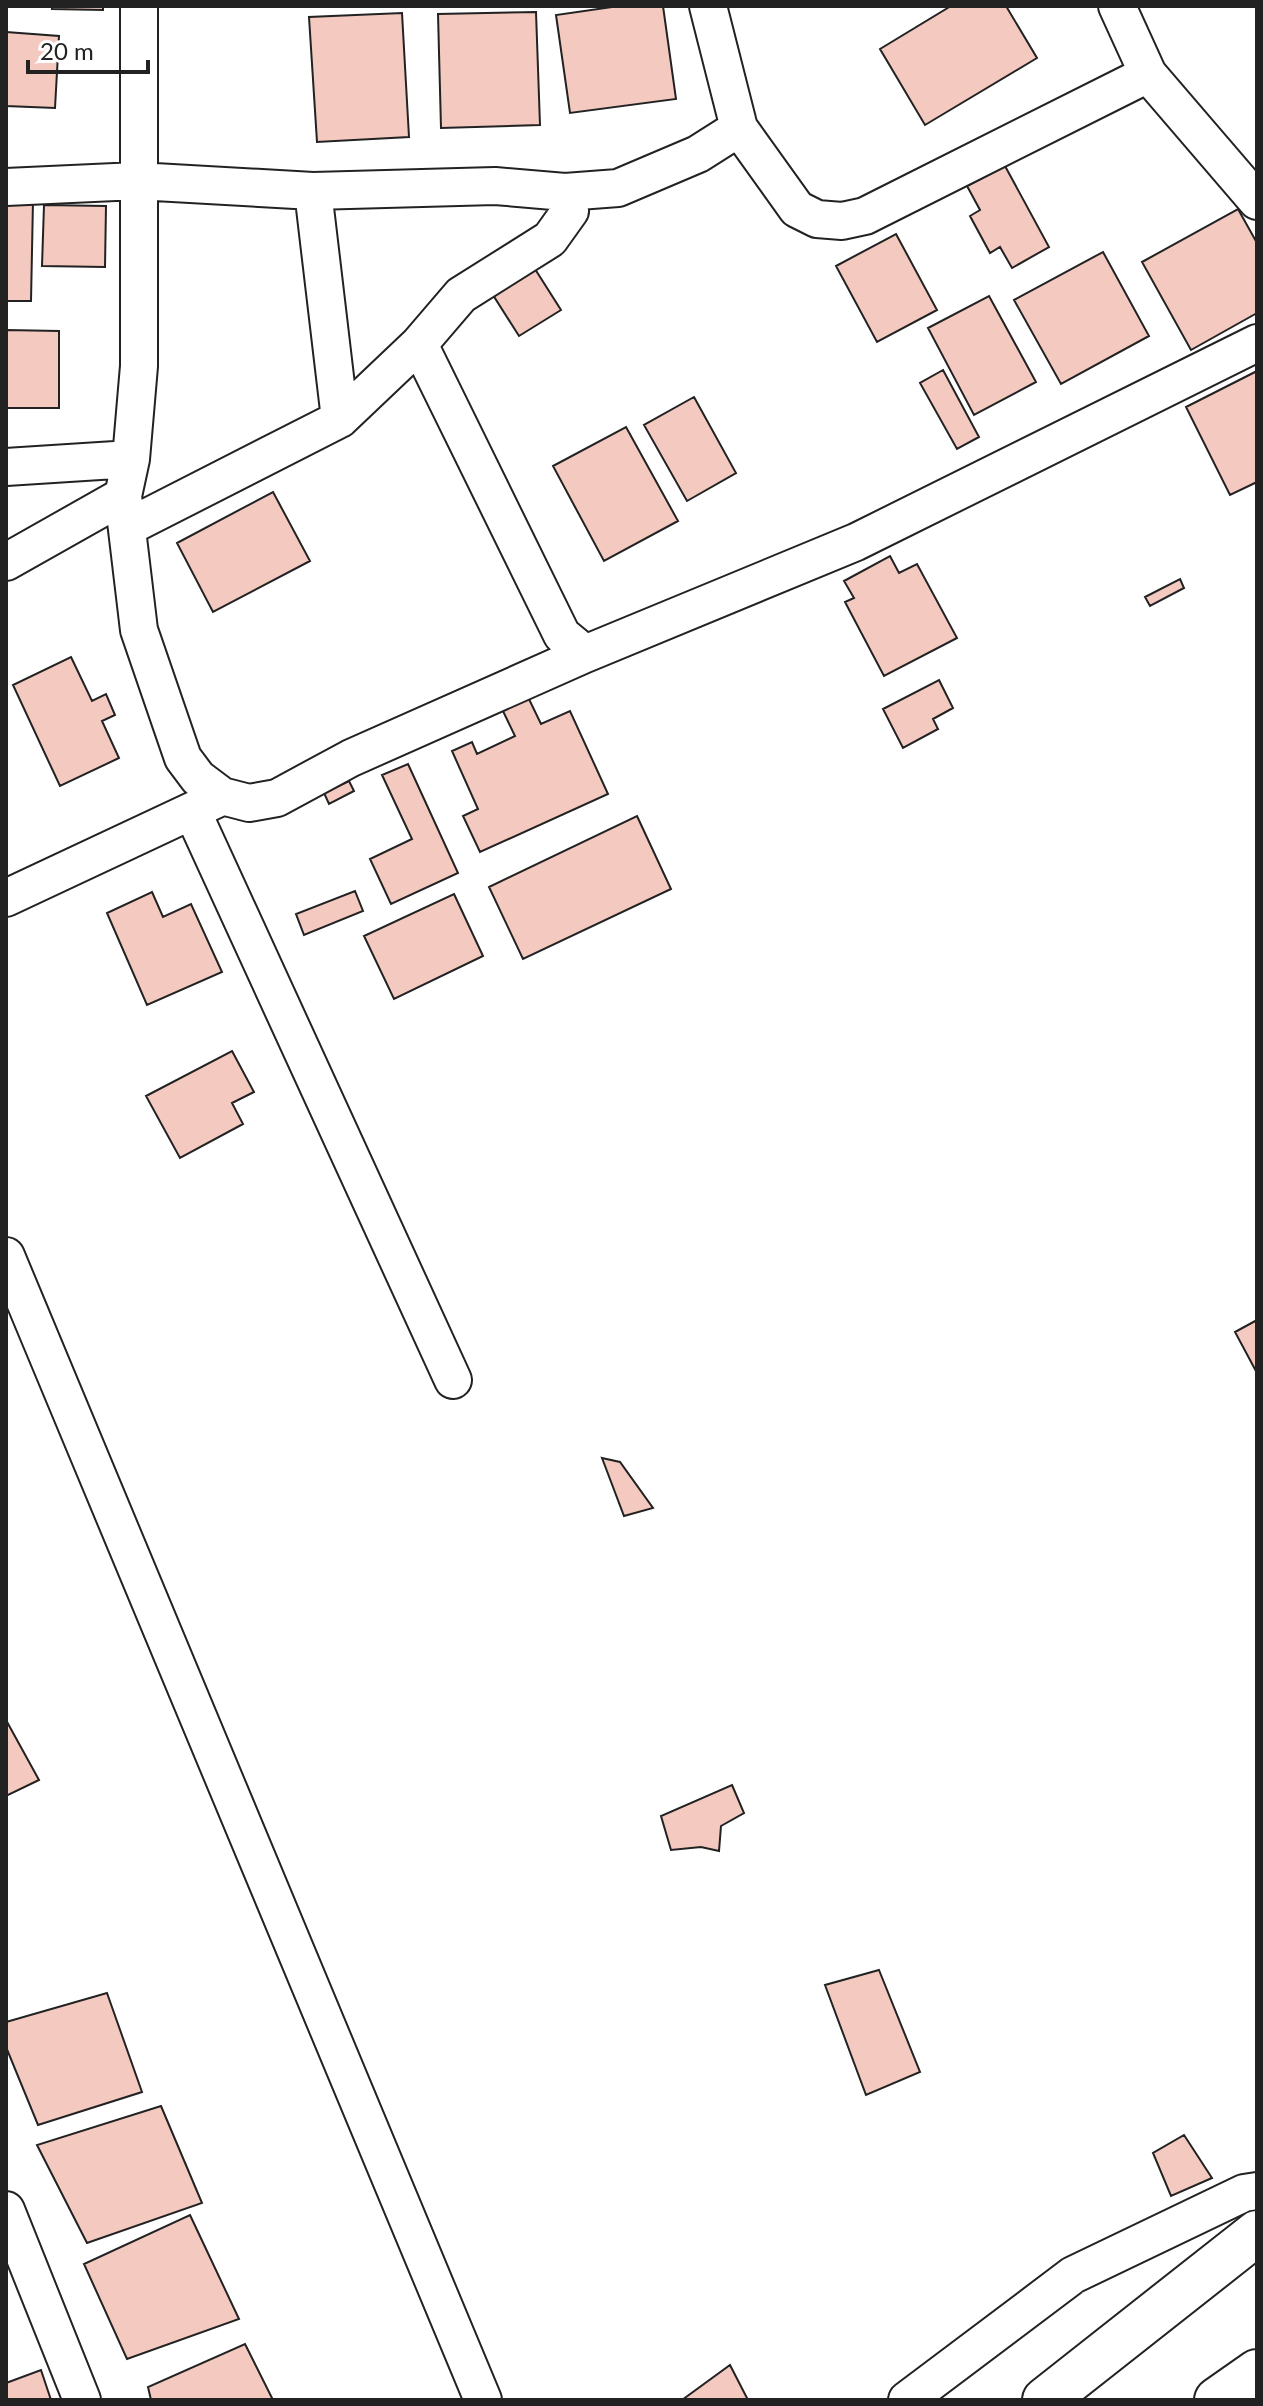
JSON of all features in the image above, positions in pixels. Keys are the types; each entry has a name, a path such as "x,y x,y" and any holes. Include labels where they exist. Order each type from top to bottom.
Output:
{"highway":[{"path":"1045,2400 1257,2233"},
{"path":"1217,2400 1257,2372"}],"street":[{"path":"139,6 139,366 126,512 139,630 183,758 198,778 453,1380"},
{"path":"708,6 739,128 797,209 817,219 842,221 865,216 1148,74"},
{"path":"1117,6 1148,74 1257,201"},
{"path":"6,187 137,181 313,191 495,186 565,192 618,188 698,154 739,128"},
{"path":"313,191 340,419"},
{"path":"6,562 340,419 419,344 461,295 550,239 570,211 565,192"},
{"path":"6,898 207,804 249,803 277,798 351,758 585,654 856,542 1257,343"},
{"path":"419,344 562,635 585,654"},
{"path":"6,467 131,459"},
{"path":"6,1256 483,2400"},
{"path":"907,2400 1073,2275 1207,2210 1257,2191"},
{"path":"6,2210 82,2400"}],"building":[{"path":"52,6 103,6 103,10 52,9"},
{"path":"619,6 663,6 676,99 570,113 556,15"},
{"path":"951,6 1006,6 1037,58 925,125 880,49"},
{"path":"536,12 540,125 441,128 438,14"},
{"path":"402,13 409,137 317,142 309,17"},
{"path":"6,32 59,36 55,108 6,106"},
{"path":"1005,166 1049,247 1012,268 1000,247 990,253 970,216 980,210 967,186"},
{"path":"6,200 33,201 31,301 6,301"},
{"path":"44,205 106,206 105,267 42,266"},
{"path":"1238,209 1257,243 1257,313 1191,350 1142,262"},
{"path":"896,234 937,310 877,342 836,266"},
{"path":"1103,252 1149,336 1061,384 1014,300"},
{"path":"535,269 561,310 519,336 493,295"},
{"path":"989,296 1036,382 974,415 928,328"},
{"path":"6,330 59,331 59,408 6,408"},
{"path":"943,370 979,437 957,449 920,383"},
{"path":"1257,371 1257,482 1230,495 1186,407"},
{"path":"694,397 736,473 687,501 644,425"},
{"path":"626,427 678,521 604,561 553,466"},
{"path":"273,492 310,561 213,612 177,543"},
{"path":"890,556 899,573 917,564 957,638 884,676 845,602 854,598 844,581"},
{"path":"1180,579 1184,588 1150,606 1145,597"},
{"path":"71,657 92,701 106,694 115,715 102,721 119,758 60,786 13,685"},
{"path":"939,680 953,708 933,719 938,729 903,748 883,709"},
{"path":"527,695 541,724 570,711 608,794 480,852 463,816 478,809 452,751 472,742 477,754 515,736 501,707"},
{"path":"408,764 458,873 391,904 370,859 412,839 382,775"},
{"path":"349,781 354,791 329,804 324,793"},
{"path":"637,816 671,889 523,959 489,887"},
{"path":"355,891 363,911 304,935 296,914"},
{"path":"152,892 163,917 191,904 222,972 147,1005 107,913"},
{"path":"454,894 483,956 394,999 364,936"},
{"path":"232,1051 254,1092 232,1103 243,1124 180,1158 146,1096"},
{"path":"1257,1320 1257,1373 1235,1332"},
{"path":"602,1458 620,1462 653,1508 624,1516"},
{"path":"6,1720 39,1780 6,1796"},
{"path":"732,1785 744,1813 721,1826 719,1851 701,1847 671,1850 661,1816"},
{"path":"879,1970 920,2072 866,2095 825,1985"},
{"path":"107,1993 142,2092 38,2125 6,2047 6,2022"},
{"path":"161,2106 202,2203 87,2243 37,2145"},
{"path":"1184,2135 1212,2178 1171,2196 1153,2153"},
{"path":"190,2215 239,2319 127,2359 84,2264"},
{"path":"245,2344 273,2400 151,2400 148,2387"},
{"path":"730,2365 748,2400 682,2400"},
{"path":"41,2370 51,2400 6,2400 6,2383"}]}
